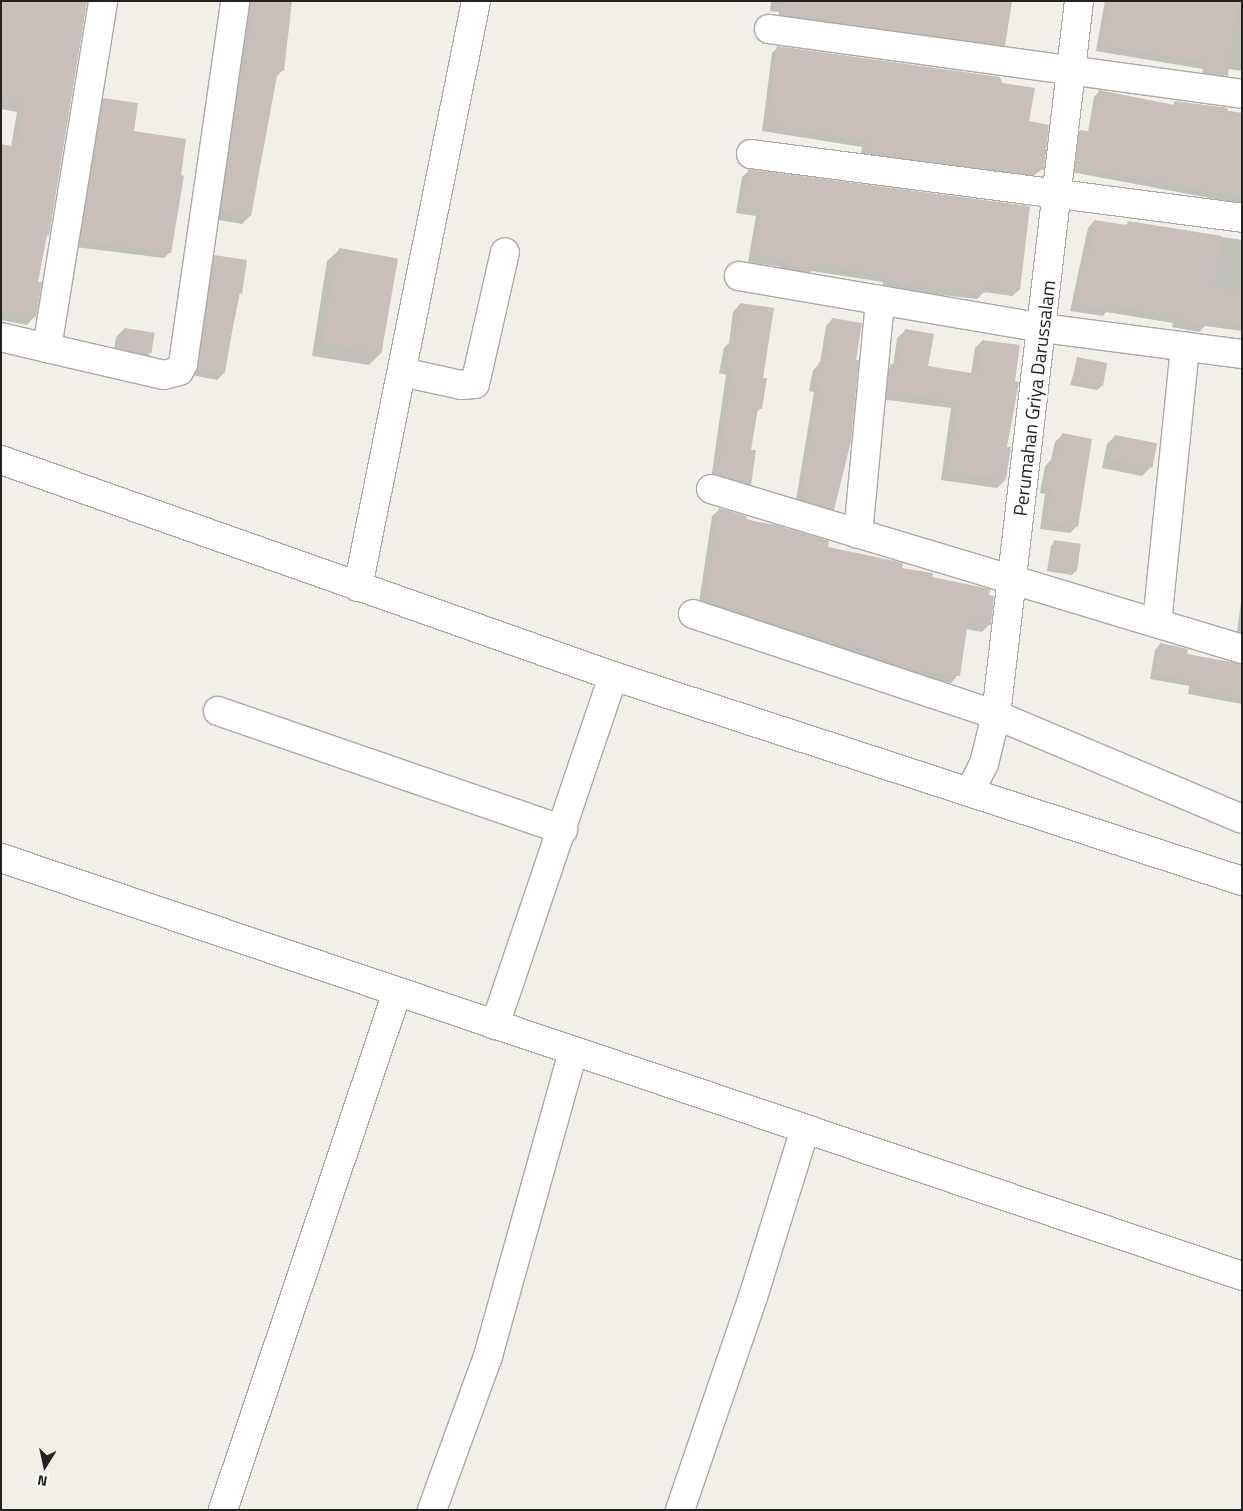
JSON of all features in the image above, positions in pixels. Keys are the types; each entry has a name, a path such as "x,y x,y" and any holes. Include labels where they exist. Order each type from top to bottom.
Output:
{"street":[{"path":"47,348 103,1"},
{"path":"1,337 164,375 179,371 184,364 235,1"},
{"path":"358,587 476,1"},
{"name":"Perumahan Griya Darussalam","path":"970,791 984,764 993,725 1042,328 1079,1"},
{"path":"769,29 1242,94"},
{"path":"751,154 1058,192 1242,218"},
{"path":"402,372 461,385 475,384 505,252"},
{"path":"739,276 1042,328 1242,354"},
{"path":"858,534 880,300"},
{"path":"1157,624 1185,346"},
{"path":"1,460 613,676 1242,881"},
{"path":"712,490 1242,649"},
{"path":"693,614 1242,819"},
{"path":"498,1014 563,830 613,676"},
{"path":"218,712 563,830"},
{"path":"1,858 398,992 498,1014 573,1051 1242,1276"},
{"path":"223,1510 398,992"},
{"path":"432,1510 488,1356 573,1051"},
{"path":"680,1510 753,1297 805,1128"}],"building":[{"path":"1,1 87,1 49,236 47,235 38,282 42,282 36,317 1,311 1,144 17,147 24,104 1,99"},
{"path":"250,1 292,1 284,71 278,70 251,216 221,211 241,72 244,72 252,23 248,22"},
{"path":"784,1 1012,1 1005,46 782,15"},
{"path":"1109,1 1238,1 1228,76 1206,73 1208,63 1101,45"},
{"path":"777,46 1000,77 1002,83 1035,88 1029,121 1049,125 1044,170 1036,169 1035,175 865,153 867,141 768,125"},
{"path":"1099,90 1174,105 1174,101 1228,108 1227,113 1242,115 1242,197 1075,167 1080,130 1092,132"},
{"path":"103,98 138,103 134,131 186,139 181,175 184,176 171,253 80,241"},
{"path":"748,169 1030,206 1020,290 986,285 985,293 915,286 888,281 889,275 816,264 815,270 786,266 786,260 754,255 761,210 742,207"},
{"path":"1094,220 1127,225 1128,221 1222,236 1214,287 1242,291 1242,325 1208,319 1207,326 1178,321 1179,316 1111,306 1110,310 1076,305 1082,266 1087,267"},
{"path":"339,248 398,258 381,354 322,344"},
{"path":"214,255 247,260 242,294 238,293 225,373 198,369"},
{"path":"740,303 774,308 763,378 767,378 762,409 758,408 751,450 756,450 751,485 718,472 733,368 726,366 731,339 735,340"},
{"path":"832,318 862,323 856,360 859,360 851,441 834,510 801,500 820,385 815,385 819,362 824,363"},
{"path":"124,328 155,333 151,354 121,349"},
{"path":"905,329 934,334 928,366 977,374 982,340 1020,345 1015,381 1019,382 1007,447 1011,447 1006,479 948,473 958,401 887,392 890,364 898,365"},
{"path":"1077,357 1107,363 1103,386 1072,381"},
{"path":"1062,433 1092,439 1078,527 1046,522 1051,487 1046,486 1052,458 1056,458"},
{"path":"1115,435 1157,443 1152,468 1110,460"},
{"path":"719,508 746,516 747,520 776,525 829,541 828,547 903,563 902,568 933,573 932,577 990,589 989,595 994,596 991,625 968,621 960,676 908,669 891,663 891,661 859,653 860,647 826,642 826,639 751,617 752,614 705,601"},
{"path":"1054,540 1081,544 1077,571 1050,568"},
{"path":"1160,643 1188,649 1187,654 1242,664 1242,697 1193,689 1194,681 1155,674"}]}
